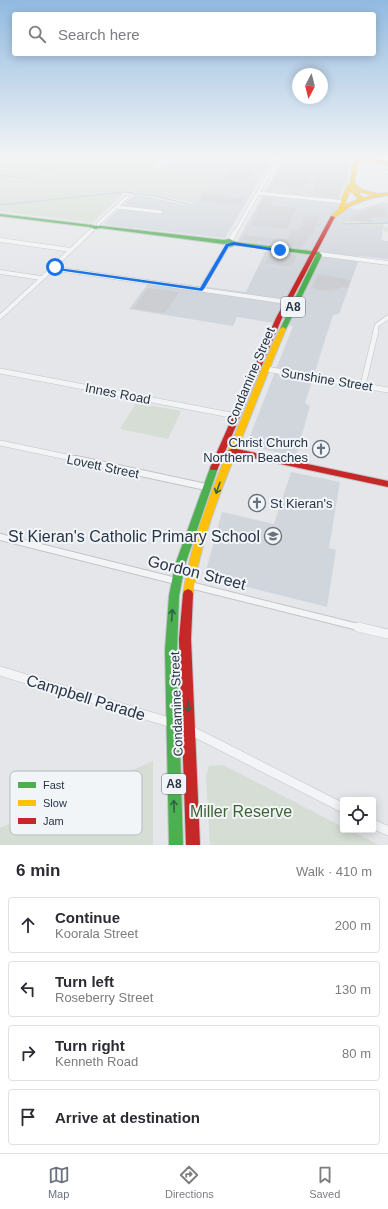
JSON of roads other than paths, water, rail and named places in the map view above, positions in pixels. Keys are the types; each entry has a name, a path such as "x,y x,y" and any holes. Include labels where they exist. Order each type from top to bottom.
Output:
{"main road":[{"path":"340,211 346,195"},
{"path":"361,195 366,200"},
{"name":"A8","path":"340,211 366,200 386,195"},
{"name":"Condamine Street","path":"331,226 347,212 366,200"},
{"name":"Condamine Street","path":"176,845 171,650 172,616 176,582 191,530 221,449 288,302 340,211"},
{"path":"0,215 316,254"},
{"name":"Condamine Street","path":"193,845 185,639 189,585 200,540 232,451 316,254"},
{"path":"221,449 388,484"},
{"name":"Gordon Street","path":"176,582 189,585"},
{"path":"172,723 189,729"}],"street":[{"path":"202,289 256,195"},
{"path":"288,195 344,202"},
{"path":"1,315 54,268 127,197"},
{"path":"117,207 160,212"},
{"path":"0,240 71,250"},
{"path":"316,254 388,263"},
{"path":"54,268 288,302"},
{"path":"0,272 41,278"},
{"path":"363,385 377,325 388,317"},
{"name":"Sunshine Street","path":"266,369 388,390"},
{"name":"Innes Road","path":"0,371 236,416"},
{"name":"Lovett Street","path":"0,443 206,487"},
{"name":"Gordon Street","path":"0,537 176,582"},
{"name":"Gordon Street","path":"189,585 388,634"},
{"name":"Campbell Parade","path":"0,671 172,723"},
{"path":"189,729 340,806"},
{"path":"376,825 388,831"}],"waterway":[{"path":"0,205 92,195"},
{"path":"152,195 191,205"},
{"path":"342,224 388,223"},
{"path":"313,225 320,225"}],"place":[{"name":"Christ Church Northern Beaches","path":"321,449"},
{"name":"St Kieran's","path":"257,503"},
{"name":"St Kieran's Catholic Primary School","path":"273,536"}],"park label":[{"name":"Miller Reserve","path":"241,811"}]}
